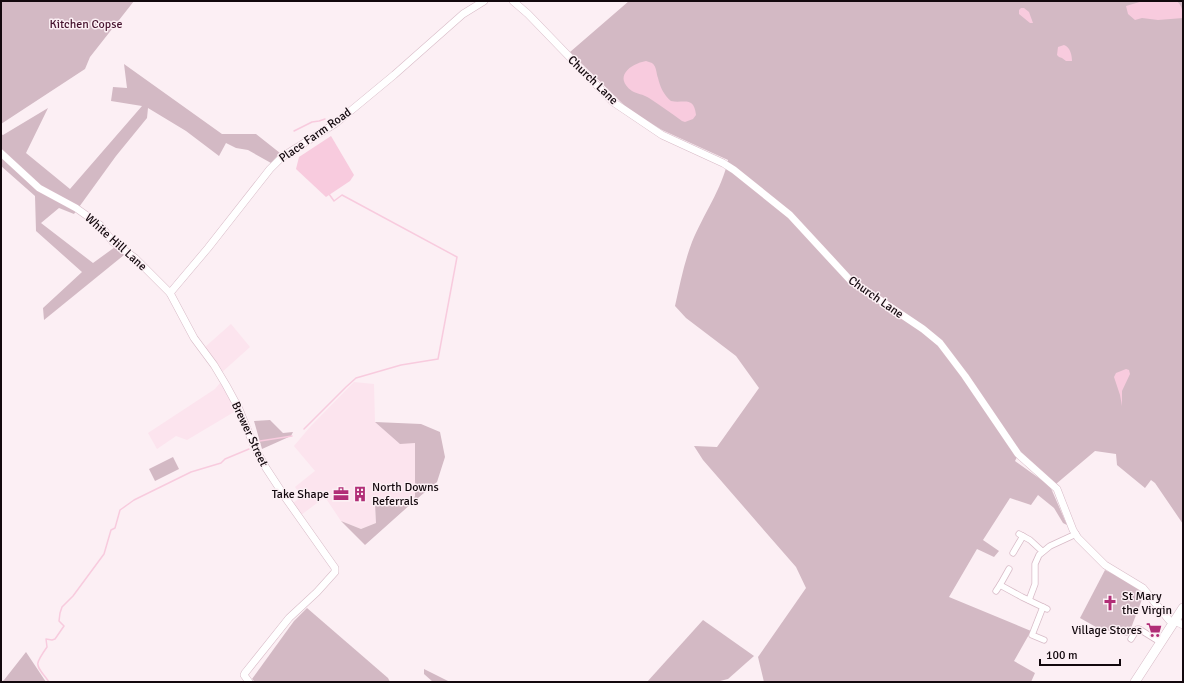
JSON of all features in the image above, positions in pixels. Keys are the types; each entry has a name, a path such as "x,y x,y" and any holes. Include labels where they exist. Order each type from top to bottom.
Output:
{"main road":[{"path":"1135,682 1183,608"}],"street":[{"name":"Place Farm Road","path":"170,293 208,248 270,169 282,157 336,123 394,75 463,14 484,1"},
{"name":"Church Lane","path":"513,1 528,14 613,102 662,135 723,163 734,170 790,215 850,280 923,329 940,343 965,376 1018,454 1052,483 1059,492 1076,534 1105,565 1143,588 1173,623"},
{"name":"White Hill Lane","path":"1,153 39,188 76,208 100,225 113,242 134,258 170,293"},
{"name":"Brewer Street","path":"170,293 194,338 214,365 226,385 239,409 255,448 266,468 335,568 335,572 317,592 289,618 244,675 248,681"},
{"path":"1028,600 1035,584 1036,559 1042,551 1076,534"},
{"path":"1013,553 1021,535 1030,540 1042,551"},
{"path":"996,591 1009,569"},
{"path":"1000,584 1045,608 1032,635 1044,640"},
{"path":"1173,623 1177,622 1183,625"},
{"path":"1131,639 1137,629 1139,629 1160,642"}],"shaded area":[{"path":"1143,1 1177,1 1182,9 1183,18 1158,20 1142,18 1135,20 1128,14 1126,6"},
{"path":"1024,8 1029,12 1033,23 1030,23 1019,14 1019,10"},
{"path":"1064,45 1068,48 1072,56 1072,61 1066,61 1057,55 1058,47"},
{"path":"646,61 655,66 661,88 671,101 687,102 693,105 696,115 693,119 685,122 682,121 649,98 632,91 626,86 624,76 626,72 634,65"},
{"path":"331,136 354,175 350,181 326,197 296,169 299,157"},
{"path":"231,324 250,347 221,373 204,348"},
{"path":"1126,369 1129,370 1130,374 1122,391 1122,406 1114,377 1116,373"},
{"path":"354,382 374,384 375,422 415,443 415,496 412,503 375,504 376,523 361,529 341,521 325,497 301,515 292,504 302,496 295,487 315,471 294,446 310,427"},
{"path":"220,383 224,386 239,409 187,440 176,436 157,449 148,433 215,389"}],"green space":[{"name":"Kitchen Copse","path":"1,1 134,1 90,57 85,69 1,124"},
{"path":"629,1 1183,1 1183,524 1155,483 1151,480 1145,488 1117,465 1116,454 1095,451 1056,484 1017,457 1015,461 1050,486 1067,525 1063,523 1054,508 1038,495 1031,505 1010,498 983,540 999,551 994,557 977,549 949,597 1031,631 1014,661 1035,673 1031,682 764,682 758,657 806,588 796,567 703,460 694,446 717,447 759,388 736,356 686,318 675,306 684,266 692,242 717,192 728,160 662,130 629,110 570,52"},
{"path":"124,64 222,134 256,134 280,153 271,163 248,150 236,148 226,143 219,156 186,131 148,108 147,118 116,156 74,214 59,208 41,223 93,263 115,247 124,255 44,320 43,308 82,272 36,231 35,196 1,166 1,134 3,135 48,108 26,153 70,189 142,106 111,101 113,87 127,88"},
{"path":"270,420 283,433 293,432 291,436 262,449 254,421"},
{"path":"375,422 421,424 440,432 445,457 437,482 412,503 415,496 415,443 400,444"},
{"path":"173,457 179,469 155,481 149,469"},
{"path":"412,503 365,545 341,521 361,529 376,523 375,504"},
{"path":"1105,570 1130,582 1144,594 1128,636 1096,627 1080,618"},
{"path":"307,608 388,678 390,682 255,682 252,679 294,621"},
{"path":"703,620 754,656 728,679 716,682 647,682"},
{"path":"26,652 46,682 1,682 4,680"},
{"path":"424,669 450,682 433,682 424,674"}],"waterway":[{"path":"294,131 312,122 325,119"},
{"path":"304,429 356,378 401,365 438,359 457,257 342,195 334,201 329,194"},
{"path":"260,441 292,436"},
{"path":"49,682 41,672 38,665 38,662 47,647 46,639 55,639 64,626 59,621 62,607 73,596 104,554 111,530 115,528 120,510 134,500 191,472 221,463 225,459 249,449"}],"place":[{"name":"Take Shape","path":"341,494"},
{"name":"North Downs Referrals","path":"360,494"},
{"name":"St Mary the Virgin","path":"1110,603"},
{"name":"Village Stores","path":"1154,630"}]}
